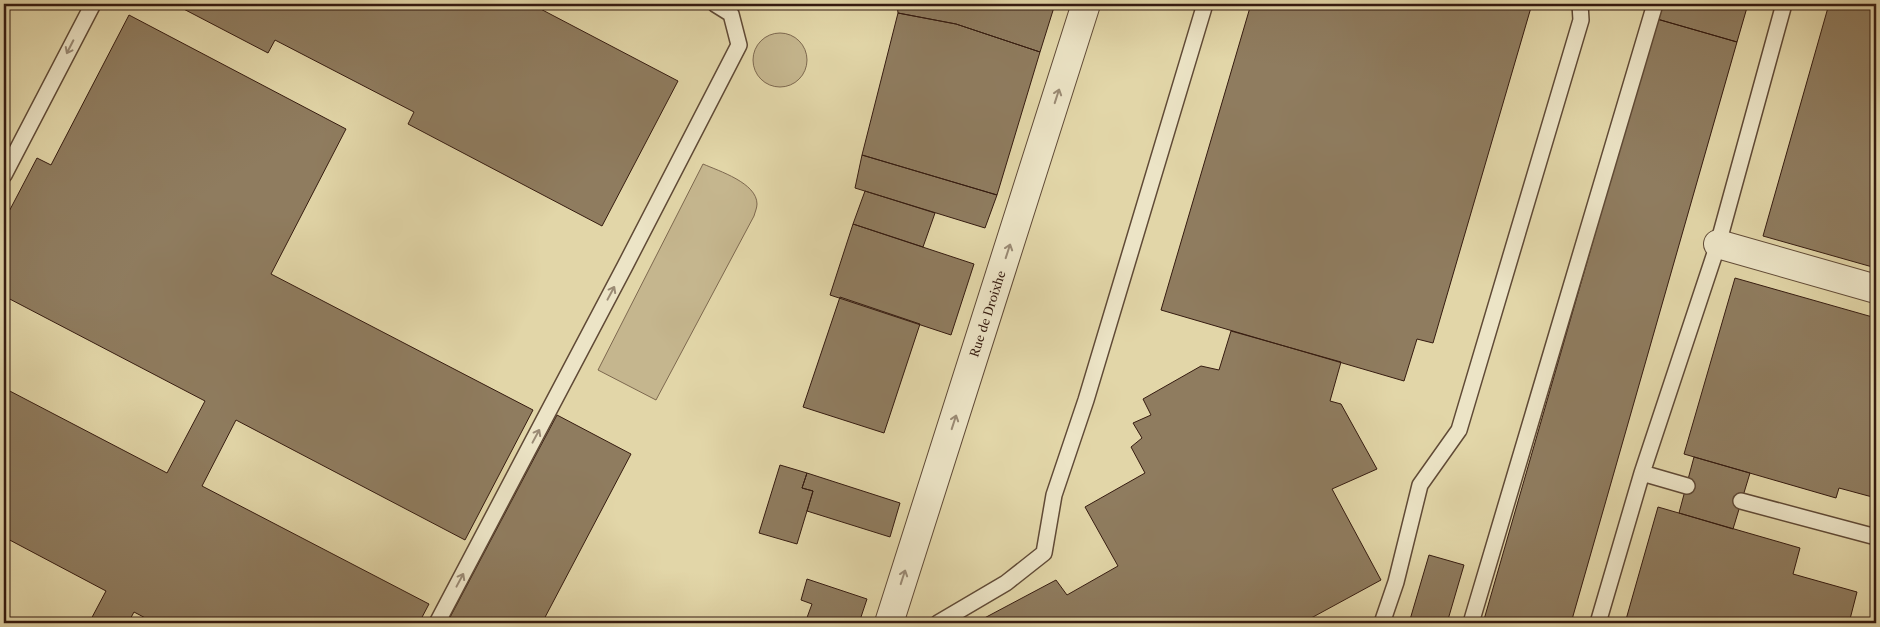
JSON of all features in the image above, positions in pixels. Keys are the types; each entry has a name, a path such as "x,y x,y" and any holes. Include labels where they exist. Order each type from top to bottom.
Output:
{"street":[{"name":"Rue de Droixhe","path":"890,623 1086,4"},
{"path":"1718,244 1876,289"}],"lane":[{"path":"4,175 93,4"},
{"path":"437,623 739,45 731,14 715,4"},
{"path":"938,623 1006,583 1044,553 1054,495 1086,400 1205,4"},
{"path":"1382,623 1396,582 1420,485 1459,430 1581,20 1580,4"},
{"path":"1471,623 1655,4"},
{"path":"1598,623 1642,473 1718,244 1784,4"},
{"path":"1642,473 1687,486"},
{"path":"1741,502 1876,537"}],"shaded area":[{"path":"775,33 785,33 795,37 803,45 807,60 803,75 795,83 785,87 775,87 765,83 757,75 753,65 753,55 757,45 765,37"},
{"path":"703,164 727,174 744,184 755,197 757,207 754,216 656,400 598,370"}],"building":[{"path":"174,4 531,4 678,81 602,226 408,124 414,112 275,40 268,53"},
{"path":"897,4 1055,4 1040,52 956,24 898,13"},
{"path":"1251,4 1532,4 1433,343 1417,339 1404,381 1161,310"},
{"path":"1662,4 1748,4 1737,42 1657,19"},
{"path":"1829,4 1876,4 1876,268 1763,236"},
{"path":"898,13 956,24 1040,52 997,195 862,155"},
{"path":"129,15 346,129 271,274 533,410 465,540 236,420 202,486 429,604 419,623 155,623 134,612 128,623 89,623 106,591 4,537 4,388 167,473 205,401 4,296 4,221 37,158 51,165"},
{"path":"1657,19 1737,42 1571,623 1483,623"},
{"path":"862,155 997,195 985,228 855,188"},
{"path":"865,191 935,213 923,247 853,224"},
{"path":"853,224 974,264 951,335 830,295"},
{"path":"1735,278 1876,318 1876,498 1839,488 1836,498 1684,454"},
{"path":"840,297 920,324 884,433 803,407"},
{"path":"1231,331 1341,362 1330,401 1341,404 1377,469 1332,489 1381,580 1302,623 975,623 1056,580 1067,595 1118,566 1085,507 1145,473 1131,447 1142,438 1133,423 1151,415 1143,399 1201,366 1219,370"},
{"path":"557,415 631,454 542,623 447,623"},
{"path":"1694,457 1750,473 1733,529 1679,513"},
{"path":"780,465 807,473 802,488 813,491 797,544 759,533"},
{"path":"807,473 900,503 890,537 807,511 813,491 802,488"},
{"path":"1658,507 1800,548 1793,574 1857,592 1849,623 1625,623"},
{"path":"1429,555 1464,565 1447,623 1409,623"},
{"path":"807,579 867,599 859,623 805,623 812,604 801,600"}]}
